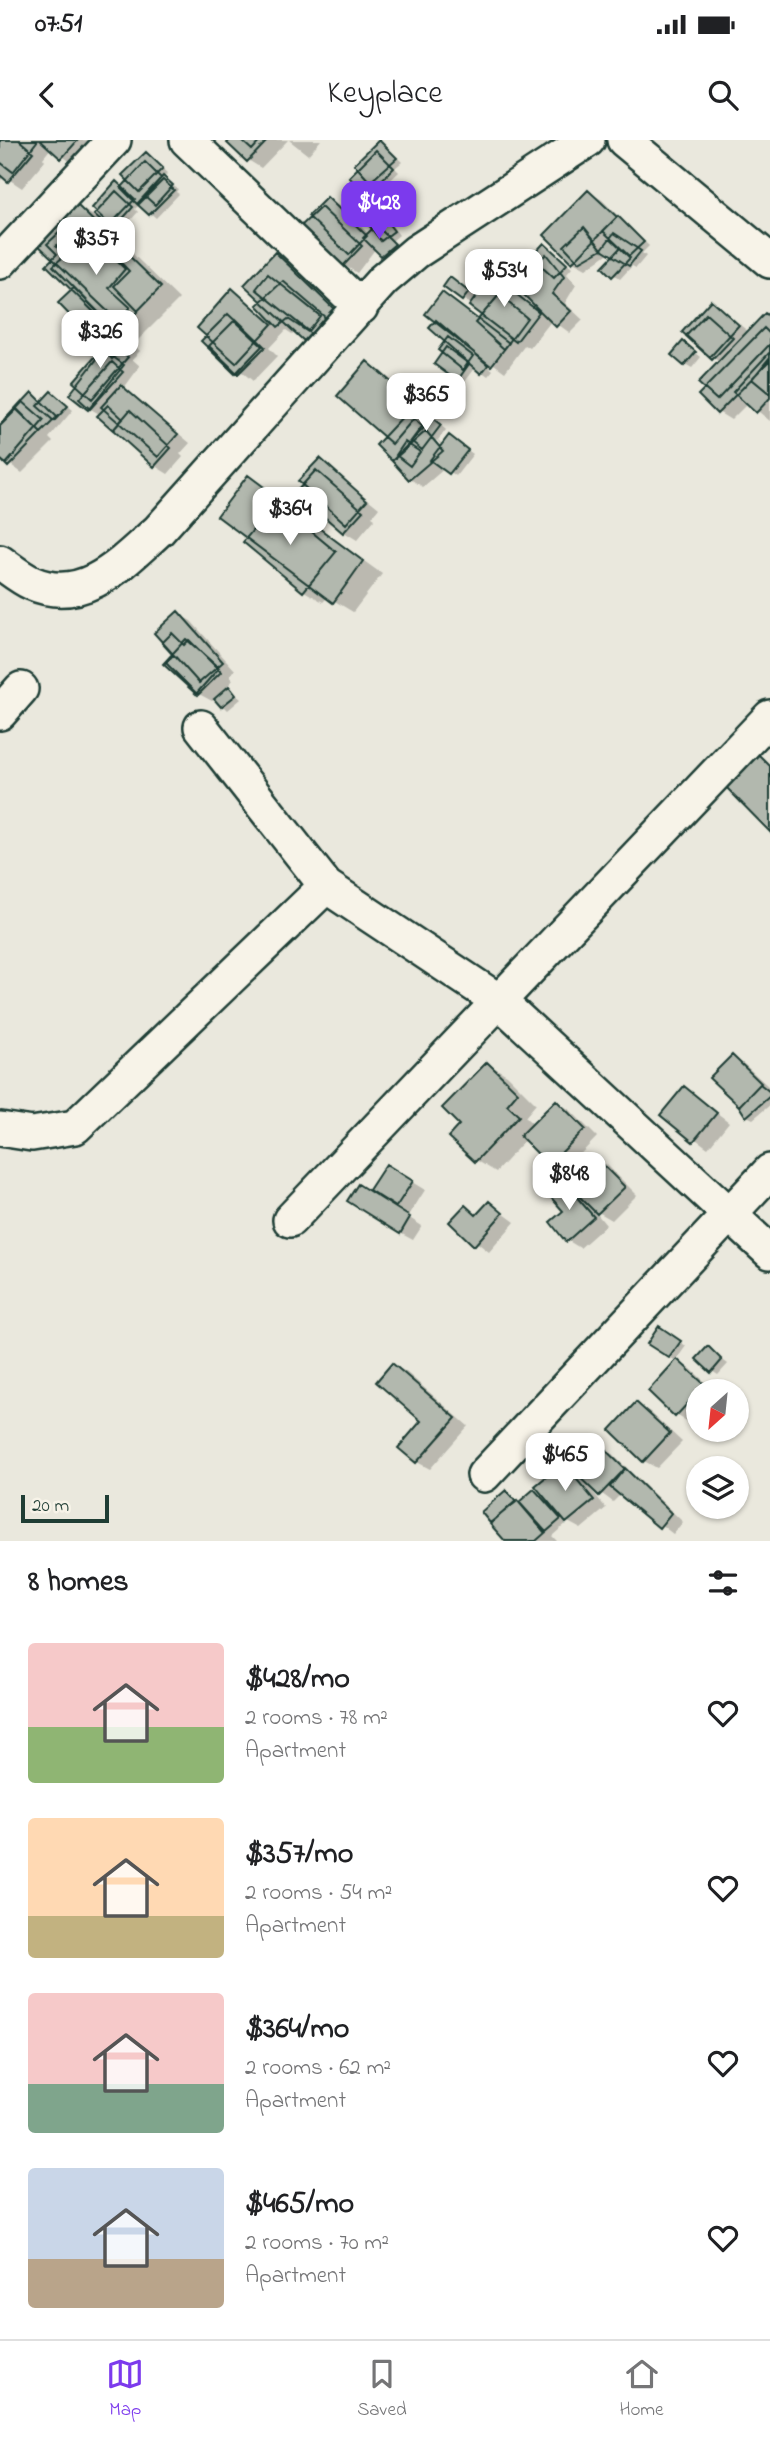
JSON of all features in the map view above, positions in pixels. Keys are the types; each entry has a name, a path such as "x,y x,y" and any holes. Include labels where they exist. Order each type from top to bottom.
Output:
{"street":[{"path":"0,262 114,140"},
{"path":"187,140 361,307"},
{"path":"0,562 33,583 62,591 88,586 120,565 159,530 383,280 416,252 588,140"},
{"path":"624,140 770,261"},
{"path":"289,1220 770,718"},
{"path":"201,727 326,886 499,1001 770,1252"},
{"path":"0,1129 32,1134 75,1127 326,886"},
{"path":"484,1475 770,1171"}],"building":[{"path":"0,140 19,140 33,152 8,182 0,175"},
{"path":"0,140 38,140 13,172 0,162"},
{"path":"40,140 78,140 61,159"},
{"path":"230,140 268,140 247,162 227,143"},
{"path":"241,140 261,140 252,150"},
{"path":"379,140 397,158 370,182 354,164"},
{"path":"376,150 394,168 366,195 349,177"},
{"path":"146,152 163,168 139,192 122,175"},
{"path":"145,162 161,178 137,204 121,188"},
{"path":"163,176 173,185 155,205 145,196"},
{"path":"163,180 174,190 149,215 138,205"},
{"path":"116,181 135,199 110,225 92,208"},
{"path":"588,190 617,217 572,263 544,235"},
{"path":"116,191 133,207 112,231 94,215"},
{"path":"365,193 394,231 381,241 352,203"},
{"path":"327,197 367,236 349,255 308,216"},
{"path":"74,202 161,287 123,326 35,242"},
{"path":"321,207 362,246 343,266 301,226"},
{"path":"618,216 644,242 629,256 603,231"},
{"path":"376,225 395,244 381,256 363,238"},
{"path":"81,226 125,269 109,288 130,307 111,329 46,265 57,254 47,244 61,231 70,240"},
{"path":"584,227 602,249 579,262 564,246"},
{"path":"90,230 129,271 114,286 138,311 117,331 53,266 65,255 56,246 71,232 79,241"},
{"path":"614,233 641,251 629,266 602,249"},
{"path":"544,243 567,264 554,278 531,257"},
{"path":"620,248 630,258 612,277 602,267"},
{"path":"275,252 334,309 304,341 244,285"},
{"path":"546,254 564,277 552,294 571,311 556,327 515,286"},
{"path":"268,274 320,316 308,331 256,289"},
{"path":"492,275 539,312 516,342 469,306"},
{"path":"450,277 469,292 462,301 443,287"},
{"path":"283,281 325,317 311,334 288,319 278,327 257,305"},
{"path":"74,288 128,343 112,359 58,303"},
{"path":"232,288 272,324 236,363 197,328"},
{"path":"442,292 509,343 491,366 425,314"},
{"path":"499,295 527,318 504,349 475,323"},
{"path":"711,300 739,325 710,357 682,332"},
{"path":"765,313 770,317 770,344 717,400 698,383"},
{"path":"228,314 262,346 235,374 201,341"},
{"path":"706,314 733,338 712,360 686,336"},
{"path":"236,319 265,347 238,374 209,346"},
{"path":"436,320 488,365 481,374 429,328"},
{"path":"764,328 770,334 770,360 717,414 698,395"},
{"path":"448,337 473,356 463,370 438,350"},
{"path":"109,341 128,357 92,399 73,382"},
{"path":"683,341 696,352 684,366 671,355"},
{"path":"446,347 469,364 457,381 434,364"},
{"path":"104,350 124,365 88,410 69,395"},
{"path":"770,352 770,398 756,413 733,392"},
{"path":"770,357 770,394 752,379"},
{"path":"367,361 422,409 392,444 337,396"},
{"path":"112,362 123,372 90,409 79,399"},
{"path":"121,385 178,434 158,457 101,407"},
{"path":"51,391 68,406 54,421 37,406"},
{"path":"32,392 57,417 41,433 16,409"},
{"path":"22,401 44,420 6,464 0,459 0,425"},
{"path":"108,405 123,419 113,430 97,416"},
{"path":"17,409 41,433 8,467 0,459 0,426"},
{"path":"130,410 171,448 154,467 113,430"},
{"path":"407,412 424,428 392,461 376,445"},
{"path":"430,416 441,425 422,450 411,441"},
{"path":"426,431 443,451 409,480 392,461"},
{"path":"449,435 468,450 449,474 430,460"},
{"path":"405,442 420,452 410,466 396,455"},
{"path":"320,458 367,500 346,524 298,481"},
{"path":"316,470 363,511 343,533 296,492"},
{"path":"248,475 363,561 333,603 217,516"},
{"path":"276,502 336,552 303,592 243,542"},
{"path":"178,611 223,662 199,683 154,633"},
{"path":"172,633 184,645 189,640 221,672 198,695 166,663 173,655 162,643"},
{"path":"186,639 219,668 196,694 163,664"},
{"path":"229,686 236,695 221,707 214,699"},
{"path":"757,753 770,766 770,832 724,785"},
{"path":"732,1055 761,1083 739,1106 709,1078"},
{"path":"487,1062 518,1092 507,1105 519,1116 475,1162 448,1137 459,1125 442,1108"},
{"path":"760,1084 770,1092 770,1096 746,1117 739,1106"},
{"path":"684,1086 717,1113 693,1142 660,1115"},
{"path":"556,1100 585,1129 549,1165 520,1136"},
{"path":"594,1156 625,1187 597,1214 566,1183"},
{"path":"386,1164 413,1181 396,1207 369,1190"},
{"path":"562,1180 594,1217 566,1242 550,1222 563,1211 547,1193"},
{"path":"358,1184 410,1217 400,1234 347,1201"},
{"path":"489,1201 503,1213 474,1246 449,1222 465,1205 476,1215"},
{"path":"659,1326 681,1341 669,1358 647,1344"},
{"path":"708,1346 722,1360 711,1373 696,1359"},
{"path":"677,1359 699,1379 686,1379 686,1405 675,1417 648,1391"},
{"path":"392,1363 456,1418 416,1463 398,1448 421,1421 376,1382"},
{"path":"636,1402 670,1433 643,1462 610,1430"},
{"path":"595,1440 625,1469 599,1496 569,1467"},
{"path":"563,1463 594,1500 566,1523 535,1486"},
{"path":"625,1468 671,1513 659,1528 610,1487"},
{"path":"534,1489 561,1519 546,1532 519,1502"},
{"path":"506,1490 516,1502 490,1523 481,1512"},
{"path":"517,1500 545,1533 536,1541 505,1541 490,1524"}]}
